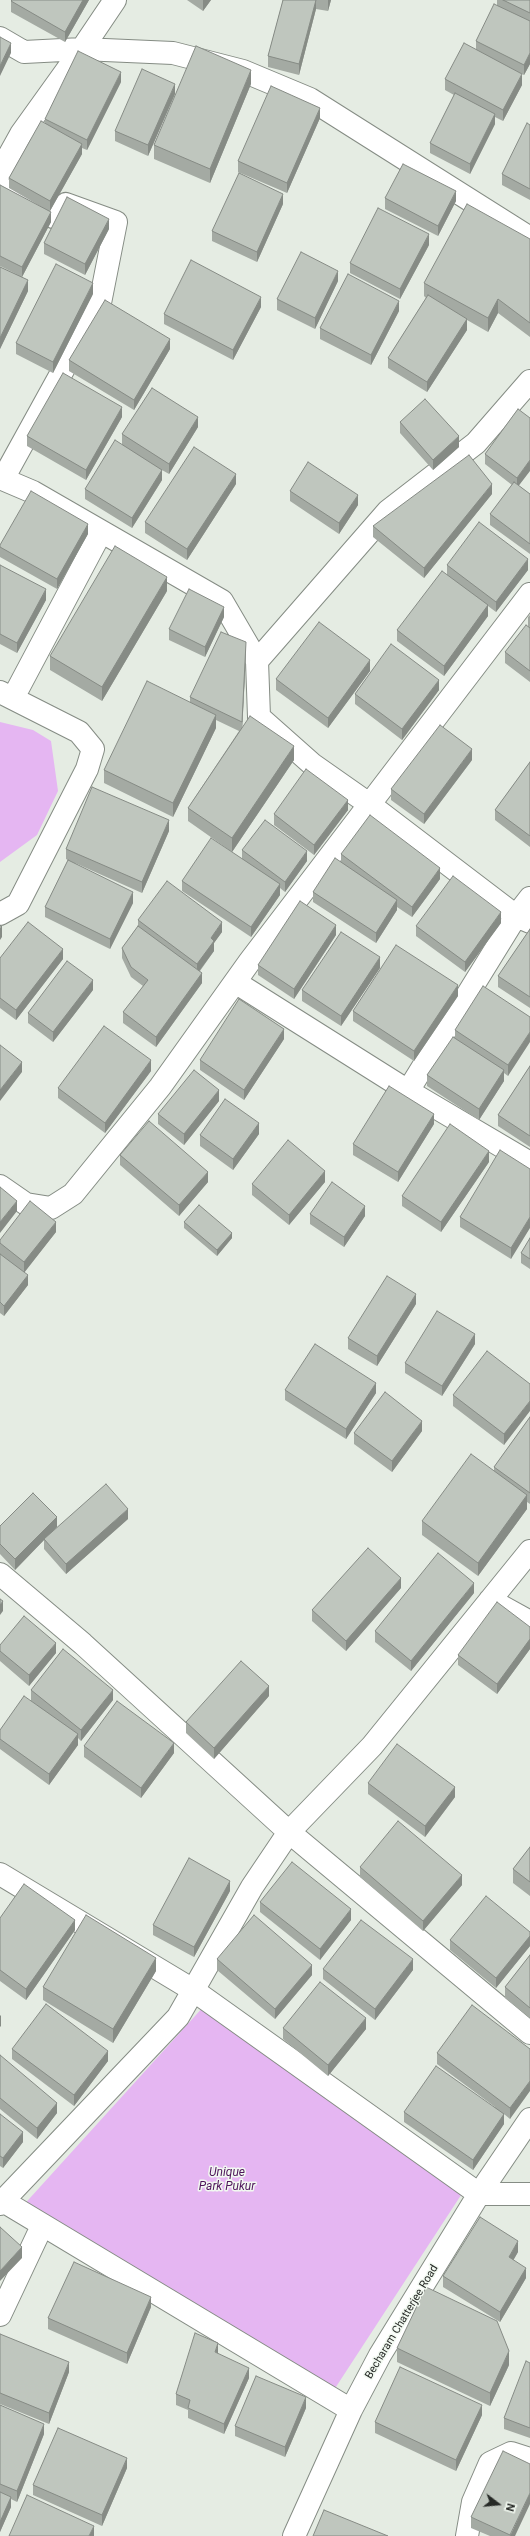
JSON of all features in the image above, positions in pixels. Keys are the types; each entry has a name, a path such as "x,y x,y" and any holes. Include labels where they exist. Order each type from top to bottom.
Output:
{"street":[{"path":"0,172 21,134 115,0"},
{"path":"0,38 24,52 82,49 173,52 243,71 310,99 530,238"},
{"path":"0,187 53,217 66,204 116,222 100,303 2,479 33,492 222,601 257,661 259,717 312,764 369,804 523,919"},
{"path":"257,661 388,511 476,443 530,381"},
{"path":"0,914 18,904 87,770 93,749 80,732 7,695 101,532"},
{"path":"0,1186 26,1204 51,1208 73,1194 160,1087 235,982 530,594"},
{"path":"408,1091 523,919 530,898"},
{"path":"235,982 408,1091 530,1163"},
{"path":"351,2410 2,2203 178,2017 252,1887 289,1832 372,1746 530,1551"},
{"path":"0,1574 83,1644 289,1832 530,2033"},
{"path":"490,1600 530,1622"},
{"path":"0,1874 193,1990 479,2194 530,2194"},
{"name":"Becharam Chatterjee Road","path":"294,2536 351,2410 380,2355 479,2194 530,2119"},
{"path":"0,2315 42,2226"},
{"path":"467,2536 473,2502 490,2463 511,2453 530,2459"}],"water":[{"path":"0,722 33,730 51,741 58,791 37,835 0,862"},
{"name":"Unique Park Pukur","path":"205,2005 465,2189 332,2393 20,2209"}],"building":[{"path":"83,0 65,32 11,1"},
{"path":"283,0 316,0 299,64 268,56"},
{"path":"503,0 530,0 530,13"},
{"path":"494,4 530,21 530,53 524,65 476,41"},
{"path":"0,37 11,43 0,66"},
{"path":"464,43 522,74 503,110 445,79"},
{"path":"196,46 251,70 210,169 154,145"},
{"path":"78,51 121,72 87,140 45,119"},
{"path":"142,69 175,84 148,145 115,131"},
{"path":"271,86 320,108 287,183 238,161"},
{"path":"455,93 495,114 470,164 430,143"},
{"path":"41,121 82,144 50,201 9,178"},
{"path":"527,123 530,125 530,189 502,174"},
{"path":"403,164 456,191 438,226 385,198"},
{"path":"239,173 283,194 257,252 212,231"},
{"path":"0,185 51,212 22,267 0,256"},
{"path":"67,197 109,219 85,264 44,243"},
{"path":"467,204 530,239 530,323 498,299 488,318 424,283"},
{"path":"378,208 429,234 400,289 350,263"},
{"path":"301,252 338,271 315,318 277,299"},
{"path":"191,260 261,297 233,350 164,314"},
{"path":"56,264 93,283 53,362 16,343"},
{"path":"0,267 28,280 0,338"},
{"path":"348,274 399,301 371,355 320,328"},
{"path":"428,295 467,319 427,382 388,358"},
{"path":"105,300 170,339 134,400 69,360"},
{"path":"63,373 122,407 86,470 27,436"},
{"path":"152,388 198,417 169,464 122,434"},
{"path":"425,399 459,436 433,460 400,422"},
{"path":"518,409 530,418 530,460 517,478 485,454"},
{"path":"115,440 162,470 132,518 85,489"},
{"path":"194,447 236,474 187,549 145,522"},
{"path":"469,455 492,484 424,568 373,526"},
{"path":"308,462 358,495 339,523 290,491"},
{"path":"514,482 530,494 530,544 490,514"},
{"path":"31,491 88,524 57,579 0,547"},
{"path":"479,522 528,559 496,602 447,565"},
{"path":"115,546 167,577 102,687 50,656"},
{"path":"0,565 46,589 17,643 0,634"},
{"path":"442,571 488,605 444,666 397,630"},
{"path":"189,589 224,607 205,647 169,629"},
{"path":"319,622 370,660 328,718 276,679"},
{"path":"526,625 530,628 530,671 505,652"},
{"path":"221,632 246,642 242,722 190,697"},
{"path":"391,644 439,680 402,729 355,694"},
{"path":"147,681 216,715 173,803 104,770"},
{"path":"250,716 294,746 232,838 188,808"},
{"path":"440,725 472,749 424,814 391,789"},
{"path":"530,762 530,836 495,810"},
{"path":"306,769 348,800 314,845 274,814"},
{"path":"92,787 169,820 142,882 66,849"},
{"path":"370,815 440,868 412,907 341,854"},
{"path":"265,820 307,851 285,882 242,850"},
{"path":"211,838 280,884 251,927 182,881"},
{"path":"335,858 397,900 376,933 313,892"},
{"path":"68,860 133,892 110,939 45,907"},
{"path":"453,876 501,912 465,962 416,926"},
{"path":"167,881 222,922 211,938 214,941 197,964 138,920"},
{"path":"300,901 336,925 294,989 258,965"},
{"path":"28,922 63,949 16,1010 0,998 0,958"},
{"path":"138,926 202,973 156,1037 123,1012 148,980 131,967 122,948"},
{"path":"530,929 530,997 498,976"},
{"path":"341,932 380,957 341,1016 302,990"},
{"path":"396,945 458,985 414,1051 353,1011"},
{"path":"67,961 93,980 53,1032 28,1013"},
{"path":"483,986 530,1017 530,1032 508,1065 455,1030"},
{"path":"239,999 284,1029 244,1090 200,1060"},
{"path":"104,1026 151,1060 105,1123 58,1088"},
{"path":"453,1037 504,1070 479,1109 427,1075"},
{"path":"0,1045 22,1062 0,1090"},
{"path":"530,1066 530,1136 498,1115"},
{"path":"194,1070 219,1090 184,1134 158,1114"},
{"path":"389,1086 434,1114 398,1172 353,1144"},
{"path":"225,1099 259,1123 233,1159 200,1135"},
{"path":"149,1121 208,1172 179,1205 120,1155"},
{"path":"450,1124 489,1151 441,1222 402,1196"},
{"path":"288,1140 325,1171 289,1215 252,1184"},
{"path":"500,1150 530,1169 530,1217 511,1248 460,1217"},
{"path":"332,1182 365,1206 344,1237 310,1214"},
{"path":"0,1187 17,1201 0,1222"},
{"path":"30,1201 56,1222 24,1262 0,1243 0,1240"},
{"path":"199,1205 232,1233 217,1250 184,1222"},
{"path":"530,1238 530,1259 521,1253"},
{"path":"0,1254 28,1275 4,1306 0,1302"},
{"path":"387,1276 416,1294 377,1356 348,1338"},
{"path":"437,1311 475,1334 442,1386 405,1363"},
{"path":"315,1344 376,1383 346,1429 285,1390"},
{"path":"487,1351 530,1384 530,1401 504,1434 453,1395"},
{"path":"385,1392 422,1421 392,1461 354,1433"},
{"path":"530,1417 530,1493 494,1467"},
{"path":"471,1454 527,1495 478,1563 422,1521"},
{"path":"106,1484 128,1509 66,1564 44,1539"},
{"path":"33,1493 57,1517 15,1559 0,1544 0,1526"},
{"path":"368,1548 401,1578 346,1641 312,1610"},
{"path":"438,1553 474,1583 411,1661 375,1631"},
{"path":"497,1602 530,1627 530,1639 497,1684 458,1655"},
{"path":"24,1616 56,1643 29,1675 0,1651 0,1645"},
{"path":"63,1649 113,1690 81,1730 31,1690"},
{"path":"241,1661 269,1686 214,1748 186,1722"},
{"path":"24,1696 78,1734 49,1774 0,1739 0,1730"},
{"path":"117,1701 174,1743 141,1788 84,1746"},
{"path":"397,1744 455,1787 425,1826 368,1783"},
{"path":"398,1821 462,1875 423,1921 360,1867"},
{"path":"530,1847 530,1882 513,1869"},
{"path":"189,1858 230,1881 194,1947 153,1925"},
{"path":"292,1862 351,1909 320,1949 260,1902"},
{"path":"24,1884 75,1920 26,1989 0,1970 0,1918"},
{"path":"486,1896 530,1932 530,1936 496,1978 450,1940"},
{"path":"86,1915 156,1958 113,2029 43,1987"},
{"path":"254,1915 312,1965 275,2009 217,1959"},
{"path":"361,1920 413,1959 375,2009 323,1969"},
{"path":"530,1955 530,2008 505,1987"},
{"path":"320,1982 366,2018 328,2065 283,2028"},
{"path":"46,2004 108,2051 74,2095 12,2049"},
{"path":"472,2005 530,2049 530,2081 510,2108 437,2053"},
{"path":"0,2055 57,2103 37,2128 0,2098"},
{"path":"436,2066 504,2114 473,2160 404,2112"},
{"path":"0,2114 23,2132 3,2158 0,2156"},
{"path":"480,2217 518,2241 509,2257 526,2268 500,2312 443,2276"},
{"path":"0,2227 22,2247 0,2271"},
{"path":"74,2262 151,2297 127,2353 48,2318"},
{"path":"426,2287 497,2321 509,2351 490,2393 397,2348"},
{"path":"195,2333 218,2343 215,2352 249,2368 224,2424 188,2408 190,2400 176,2394"},
{"path":"0,2334 69,2362 49,2413 0,2393"},
{"path":"526,2361 530,2363 530,2428 504,2418"},
{"path":"400,2367 482,2405 456,2460 375,2422"},
{"path":"256,2376 306,2397 285,2447 235,2426"},
{"path":"0,2405 44,2424 17,2491 0,2484"},
{"path":"58,2428 127,2458 102,2515 33,2485"},
{"path":"503,2451 530,2464 530,2493 510,2535 471,2517"},
{"path":"0,2492 11,2497 0,2522"},
{"path":"27,2495 94,2526 89,2536 9,2536"},
{"path":"324,2510 388,2536 313,2536"}]}
